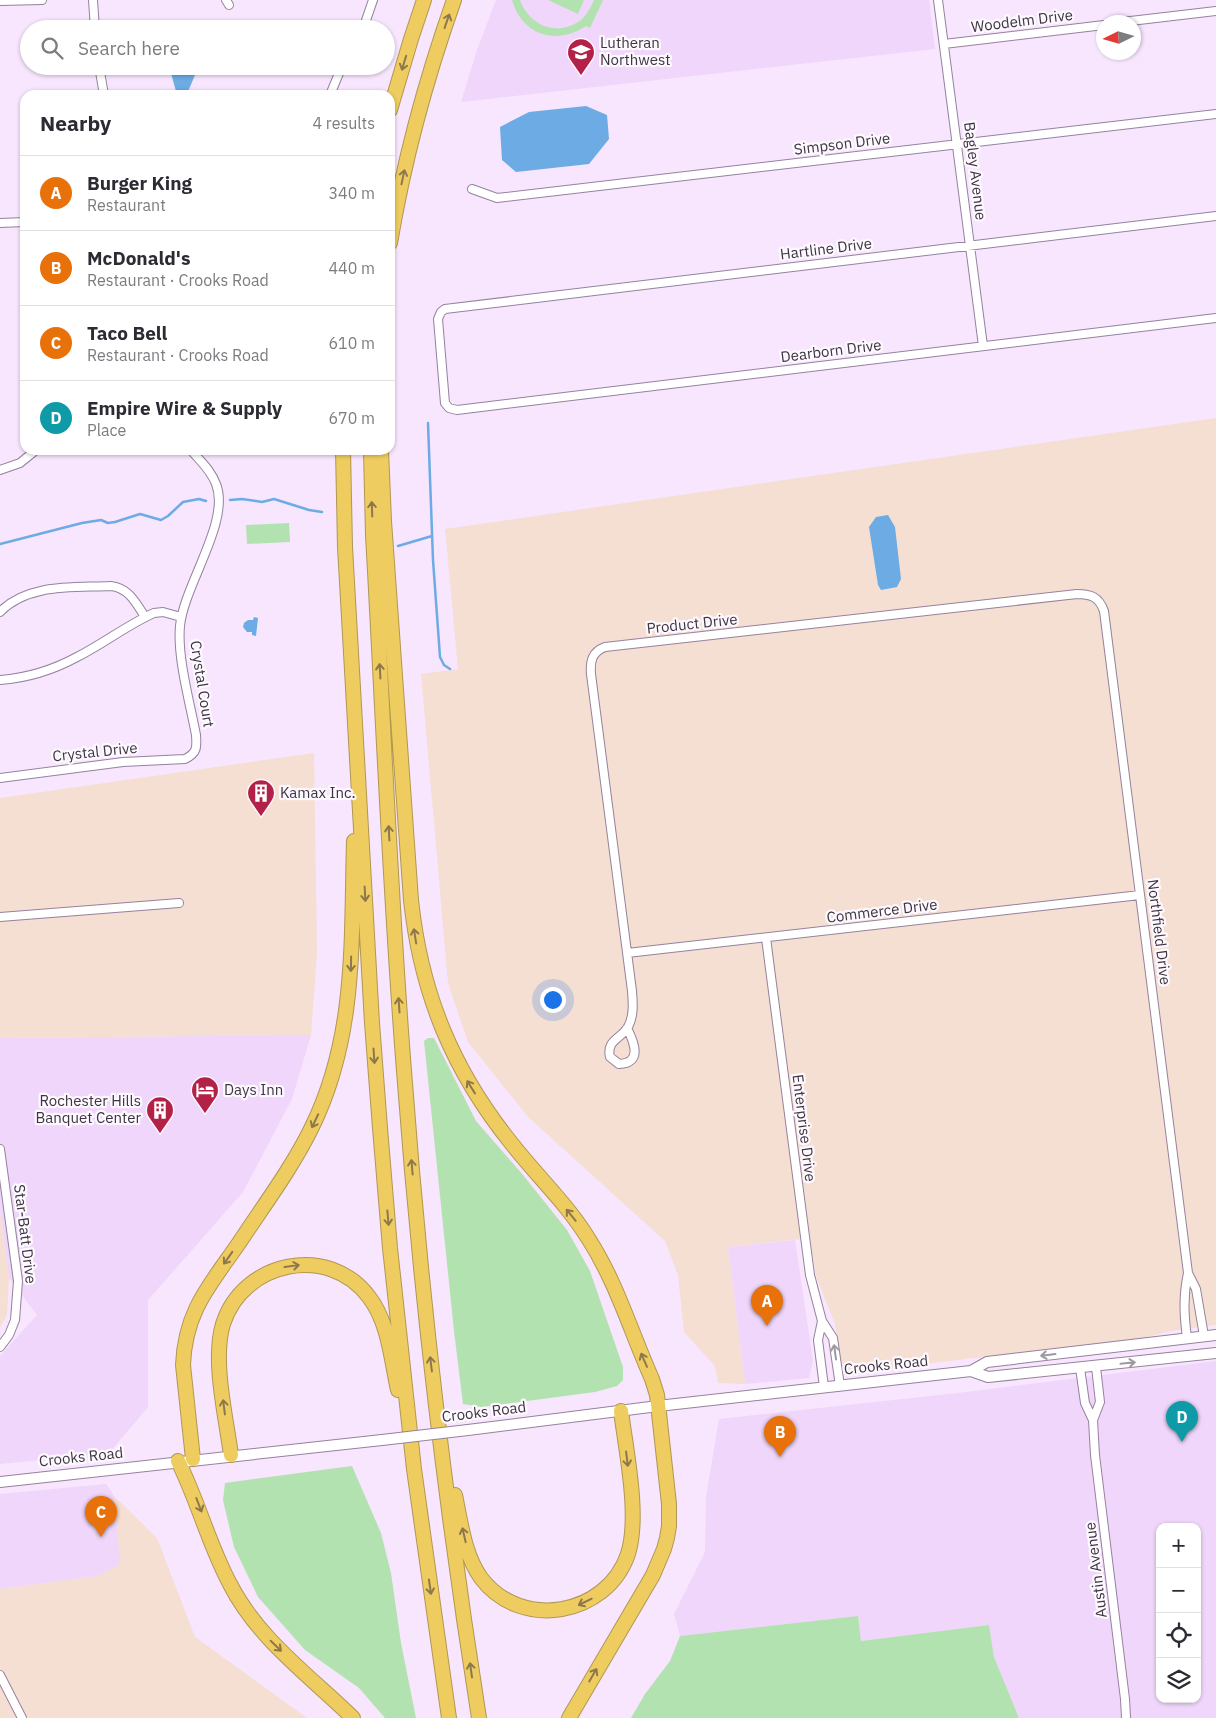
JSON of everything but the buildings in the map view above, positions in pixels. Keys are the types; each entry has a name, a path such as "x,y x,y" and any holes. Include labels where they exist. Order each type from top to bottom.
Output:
{"highway":[{"path":"395,94 424,0"},
{"path":"395,216 418,113 454,0"},
{"path":"343,455 344,520 372,1023 390,1248 414,1469 450,1718"},
{"path":"371,455 373,534 404,1070 421,1267 437,1412 478,1718"},
{"path":"381,455 384,522 410,892 417,947 426,983 446,1039 472,1090 512,1145 578,1224 598,1254 652,1379 658,1406 669,1504 669,1526 664,1550 653,1575 570,1718"},
{"path":"193,1460 184,1365 184,1350 188,1326 204,1293 304,1143 327,1092 340,1046 347,1012 350,972 356,740"},
{"path":"231,1456 219,1357 220,1334 227,1314 238,1295 262,1275 280,1268 302,1264 332,1270 354,1282 368,1296 379,1314 387,1339 414,1469"},
{"path":"437,1412 465,1539 475,1567 487,1584 510,1602 529,1609 549,1611 571,1608 600,1594 614,1580 628,1553 632,1532 632,1508 621,1410"},
{"path":"178,1461 194,1493 223,1570 230,1585 248,1612 266,1636 353,1718"}],"main road":[{"name":"Crooks Road","path":"0,1482 382,1440 621,1410 971,1371 987,1362 1216,1335"},
{"path":"1188,1357 1202,1347 1204,1336"},
{"path":"1080,1368 1082,1358 1097,1349"},
{"name":"Crooks Road","path":"971,1371 988,1377 1216,1353"}],"street":[{"path":"0,1 42,0"},
{"path":"93,0 94,20"},
{"path":"366,20 373,0"},
{"name":"Bagley Avenue","path":"938,0 983,346"},
{"path":"1141,20 1216,11"},
{"name":"Woodelm Drive","path":"944,44 1096,26"},
{"path":"101,75 103,90"},
{"path":"332,90 338,75"},
{"name":"Simpson Drive","path":"472,189 497,198 1216,114"},
{"name":"Hartline Drive","path":"449,408 445,402 438,319 441,312 446,309 1216,216"},
{"path":"0,223 20,222"},
{"name":"Dearborn Drive","path":"449,408 457,410 1216,318"},
{"path":"0,470 20,463 30,455"},
{"name":"Crystal Court","path":"192,755 197,746 181,648 181,617 216,522 219,507 218,492 214,479 210,471 196,455"},
{"path":"0,612 13,602 49,588 111,586 118,587 127,592 145,617"},
{"name":"Product Drive","path":"627,1028 633,1011 632,991 591,674 591,659 598,650 605,647 1077,594 1087,594 1096,597"},
{"name":"Northfield Drive","path":"1096,597 1104,611 1188,1273 1196,1289 1204,1336"},
{"path":"0,679 15,679 41,672 77,658 145,617 163,612 181,617"},
{"name":"Crystal Drive","path":"0,778 123,762 185,759 192,755"},
{"name":"Commerce Drive","path":"627,953 1140,895"},
{"path":"0,917 179,903"},
{"name":"Enterprise Drive","path":"766,938 805,1249 822,1321 833,1338 840,1386"},
{"path":"627,1028 633,1039 635,1055 629,1062 619,1064 610,1057 609,1047 627,1028"},
{"name":"Star-Batt Drive","path":"0,1149 18,1281 16,1320 9,1335 0,1347"},
{"name":"Northfield Drive","path":"1187,1338 1183,1304 1188,1273"},
{"name":"Enterprise Drive","path":"822,1321 818,1340 824,1387"},
{"name":"Austin Avenue","path":"1096,1367 1100,1402 1093,1420 1094,1455 1126,1718"},
{"name":"Austin Avenue","path":"1080,1368 1085,1403 1093,1420"},
{"path":"0,1676 22,1718"}],"shaded area":[{"name":"Lutheran Northwest","path":"496,0 929,0 935,49 461,102 477,50"},
{"path":"1216,418 1216,1325 1170,1331 1139,1339 854,1372 846,1368 841,1360 835,1324 816,1276 810,1238 728,1247 745,1384 718,1383 715,1366 684,1332 678,1275 665,1241 528,1117 468,1042 448,983 421,674 458,669 445,529"},
{"path":"314,753 317,953 311,1035 0,1038 0,798"},
{"path":"311,1035 292,1099 243,1192 148,1300 148,1407 109,1453 0,1464 0,1356 37,1315 9,1278 0,1212 0,1038"},
{"path":"0,1212 9,1278 7,1315 0,1327"},
{"path":"795,1240 813,1361 809,1378 745,1384 728,1247"},
{"path":"1216,1361 1216,1718 1019,1718 994,1657 989,1625 861,1641 858,1616 680,1636 674,1614 705,1552 706,1497 719,1419 958,1393"},
{"path":"106,1484 114,1496 121,1564 98,1576 0,1589 0,1494"},
{"path":"114,1496 157,1538 195,1637 307,1718 0,1718 0,1589 98,1576 120,1564"}],"green space":[{"path":"512,0 520,0 529,16 544,26 561,28 581,20 588,12 594,0 603,0 590,28 586,26 575,32 552,36 532,29 524,22"},
{"path":"548,0 584,0 578,14"},
{"path":"289,523 290,542 247,544 246,525"},
{"path":"428,1038 434,1038 476,1121 567,1230 590,1271 623,1367 623,1380 617,1386 595,1392 482,1407 463,1404 424,1041"},
{"path":"352,1466 381,1533 391,1573 401,1643 416,1718 385,1718 359,1688 305,1650 258,1597 234,1547 223,1500 225,1483"},
{"path":"858,1616 861,1641 989,1625 994,1657 1019,1718 631,1718 645,1694 670,1661 680,1636"}],"water":[{"path":"171,75 195,75 189,90 176,90"},
{"path":"586,106 607,115 609,139 589,164 516,172 502,160 500,127 529,112"},
{"path":"888,515 895,527 901,579 897,587 881,590 878,585 869,527 876,517"},
{"path":"254,617 258,618 256,636 252,635 252,632 247,632 243,627 244,623 248,620 253,620"}],"waterway":[{"path":"428,423 433,560 440,657 444,665 450,669"},
{"path":"0,544 82,523 101,520 108,523 115,522 140,514 161,520 183,502 199,499 206,501"},
{"path":"230,500 242,499 262,502 274,499 322,512"},
{"path":"398,546 432,536"}],"place":[{"name":"Lutheran Northwest","path":"581,76"},
{"name":"Kamax Inc.","path":"261,817"},
{"name":"Days Inn","path":"205,1114"},
{"name":"Rochester Hills Banquet Center","path":"160,1134"},
{"name":"Burger King","path":"767,1326"},
{"name":"Empire Wire & Supply","path":"1182,1442"},
{"name":"McDonald's","path":"780,1457"},
{"name":"Taco Bell","path":"101,1537"}]}
